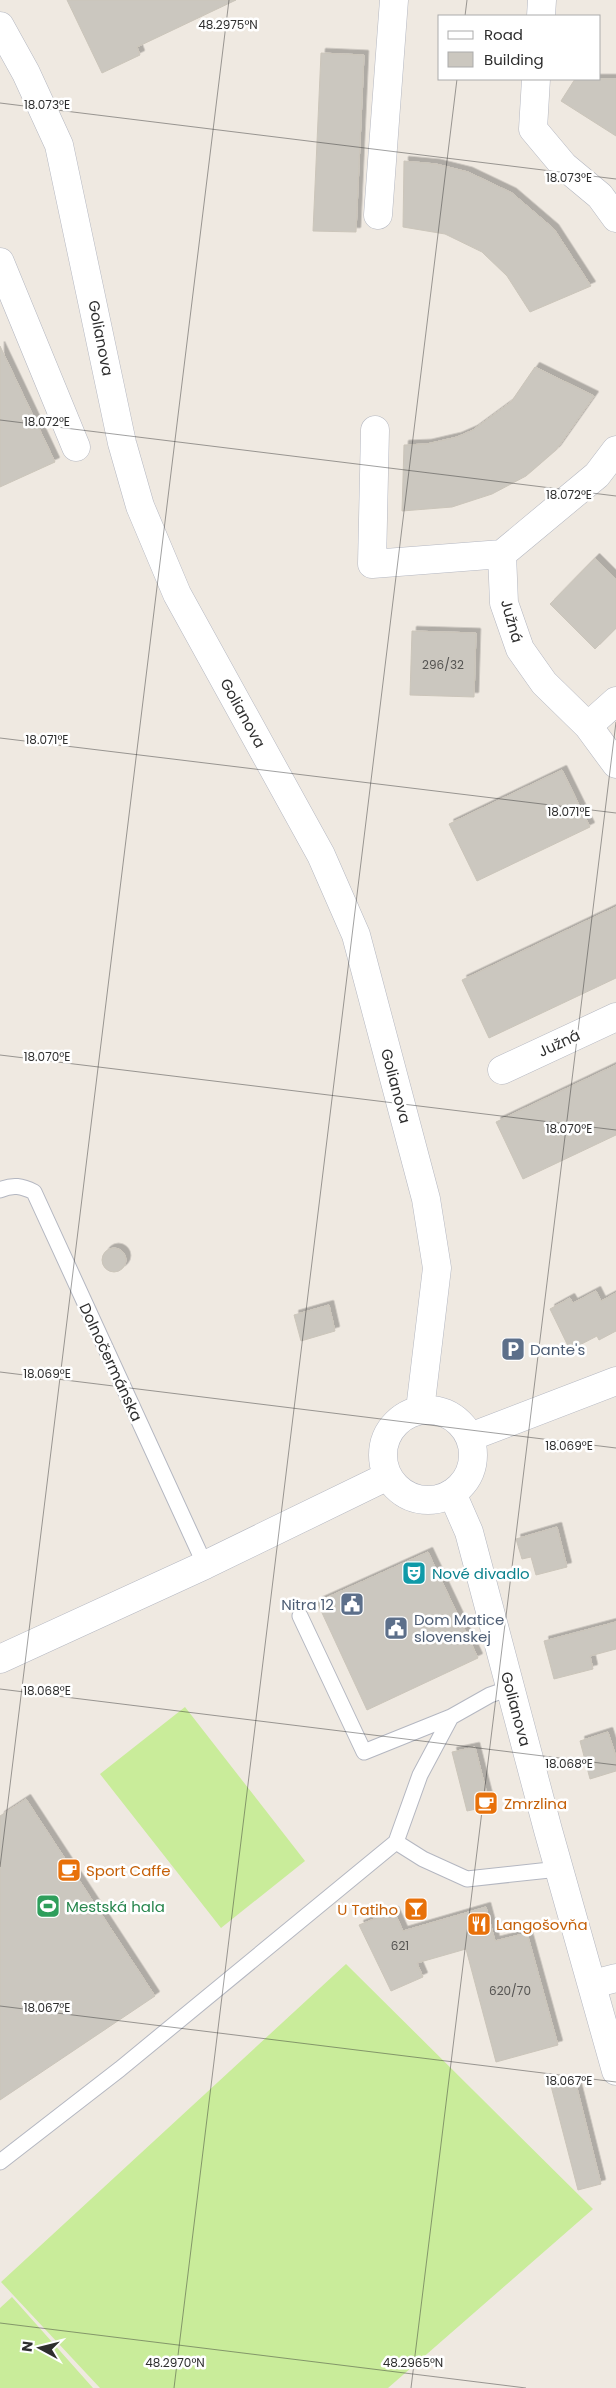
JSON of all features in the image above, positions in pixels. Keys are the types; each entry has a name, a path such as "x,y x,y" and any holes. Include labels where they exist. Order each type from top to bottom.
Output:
{"street":[{"path":"378,215 394,0"},
{"path":"541,15 542,0"},
{"name":"Golianova","path":"0,26 26,73 59,146 122,443 140,506 177,594 321,855 356,935 426,1199 437,1268 420,1410"},
{"path":"536,80 533,129 564,166 600,196 616,218"},
{"path":"0,262 76,447"},
{"path":"375,430 372,564 502,554 597,475 616,450"},
{"name":"Južná","path":"502,554 504,603 520,649 544,683 588,726 616,764"},
{"path":"588,726 616,701"},
{"name":"Južná","path":"502,1070 616,1017"},
{"path":"470,1437 616,1381"},
{"path":"420,1410 435,1410 451,1416 460,1422 470,1437 474,1452 471,1468 464,1482 452,1493 432,1500 416,1499 398,1489 388,1476 383,1459 386,1437 400,1419 420,1410"},
{"path":"0,1659 205,1565 388,1476"},
{"name":"Golianova","path":"452,1493 469,1532 559,1869 604,1981 616,2071"}],"lane":[{"name":"Dolnočermánska","path":"0,1190 8,1187 22,1186 34,1192 205,1565"},
{"path":"300,1616 364,1752 451,1717 490,1695 510,1688"},
{"path":"0,2162 128,2063 396,1842 420,1775 451,1717"},
{"path":"396,1842 423,1859 467,1879 559,1869"}],"green space":[{"path":"185,1707 305,1861 221,1928 100,1774"},
{"path":"346,1964 593,2209 388,2388 100,2388 1,2282"},
{"path":"12,2297 93,2388 0,2388 0,2308"}],"building":[{"path":"67,0 236,0 137,47 140,55 102,73"},
{"path":"321,53 364,55 356,232 313,231"},
{"path":"616,79 616,136 561,101 574,80"},
{"path":"404,161 436,164 468,172 512,193 554,229 591,286 530,312 507,276 482,252 445,234 403,227"},
{"path":"0,346 55,462 0,487"},
{"path":"535,367 594,396 556,450 526,476 492,494 452,507 402,511 404,445 427,444 457,437 473,430 511,402"},
{"path":"595,558 616,579 616,628 595,649 550,604"},
{"path":"412,631 476,633 474,697 410,695"},
{"path":"562,770 590,827 477,881 449,824"},
{"path":"616,907 616,978 489,1038 462,980"},
{"path":"616,1065 616,1135 523,1179 496,1122"},
{"path":"114,1248 122,1252 126,1260 122,1268 114,1272 106,1268 102,1260 106,1252"},
{"path":"596,1291 601,1301 616,1293 616,1331 599,1340 597,1336 570,1350 550,1309 570,1298 573,1303"},
{"path":"329,1305 335,1331 301,1341 294,1315"},
{"path":"557,1527 567,1567 536,1575 531,1557 522,1559 516,1539"},
{"name":"Dom Matice slovenskej","path":"428,1552 478,1658 367,1710 317,1602"},
{"path":"616,1622 616,1649 590,1656 593,1669 554,1679 544,1641"},
{"path":"608,1732 616,1757 616,1771 590,1779 580,1741"},
{"path":"475,1747 490,1806 467,1811 452,1752"},
{"name":"Mestská hala","path":"26,1799 155,1996 0,2100 0,1816"},
{"path":"486,1907 495,1941 527,1933 558,2045 496,2062 466,1949 417,1963 423,1977 391,1991 359,1925 394,1911 403,1931"},
{"path":"575,2080 601,2184 578,2190 551,2086"}],"place":[{"name":"Dante's","path":"513,1349"},
{"name":"Nové divadlo","path":"414,1573"},
{"name":"Nitra 12","path":"352,1604"},
{"name":"Dom Matice slovenskej","path":"396,1628"},
{"name":"Zmrzlina","path":"486,1803"},
{"name":"Sport Caffe","path":"69,1870"},
{"name":"Mestská hala","path":"48,1906"},
{"name":"U Tatiho","path":"416,1909"},
{"name":"Langošovňa","path":"479,1924"}]}
